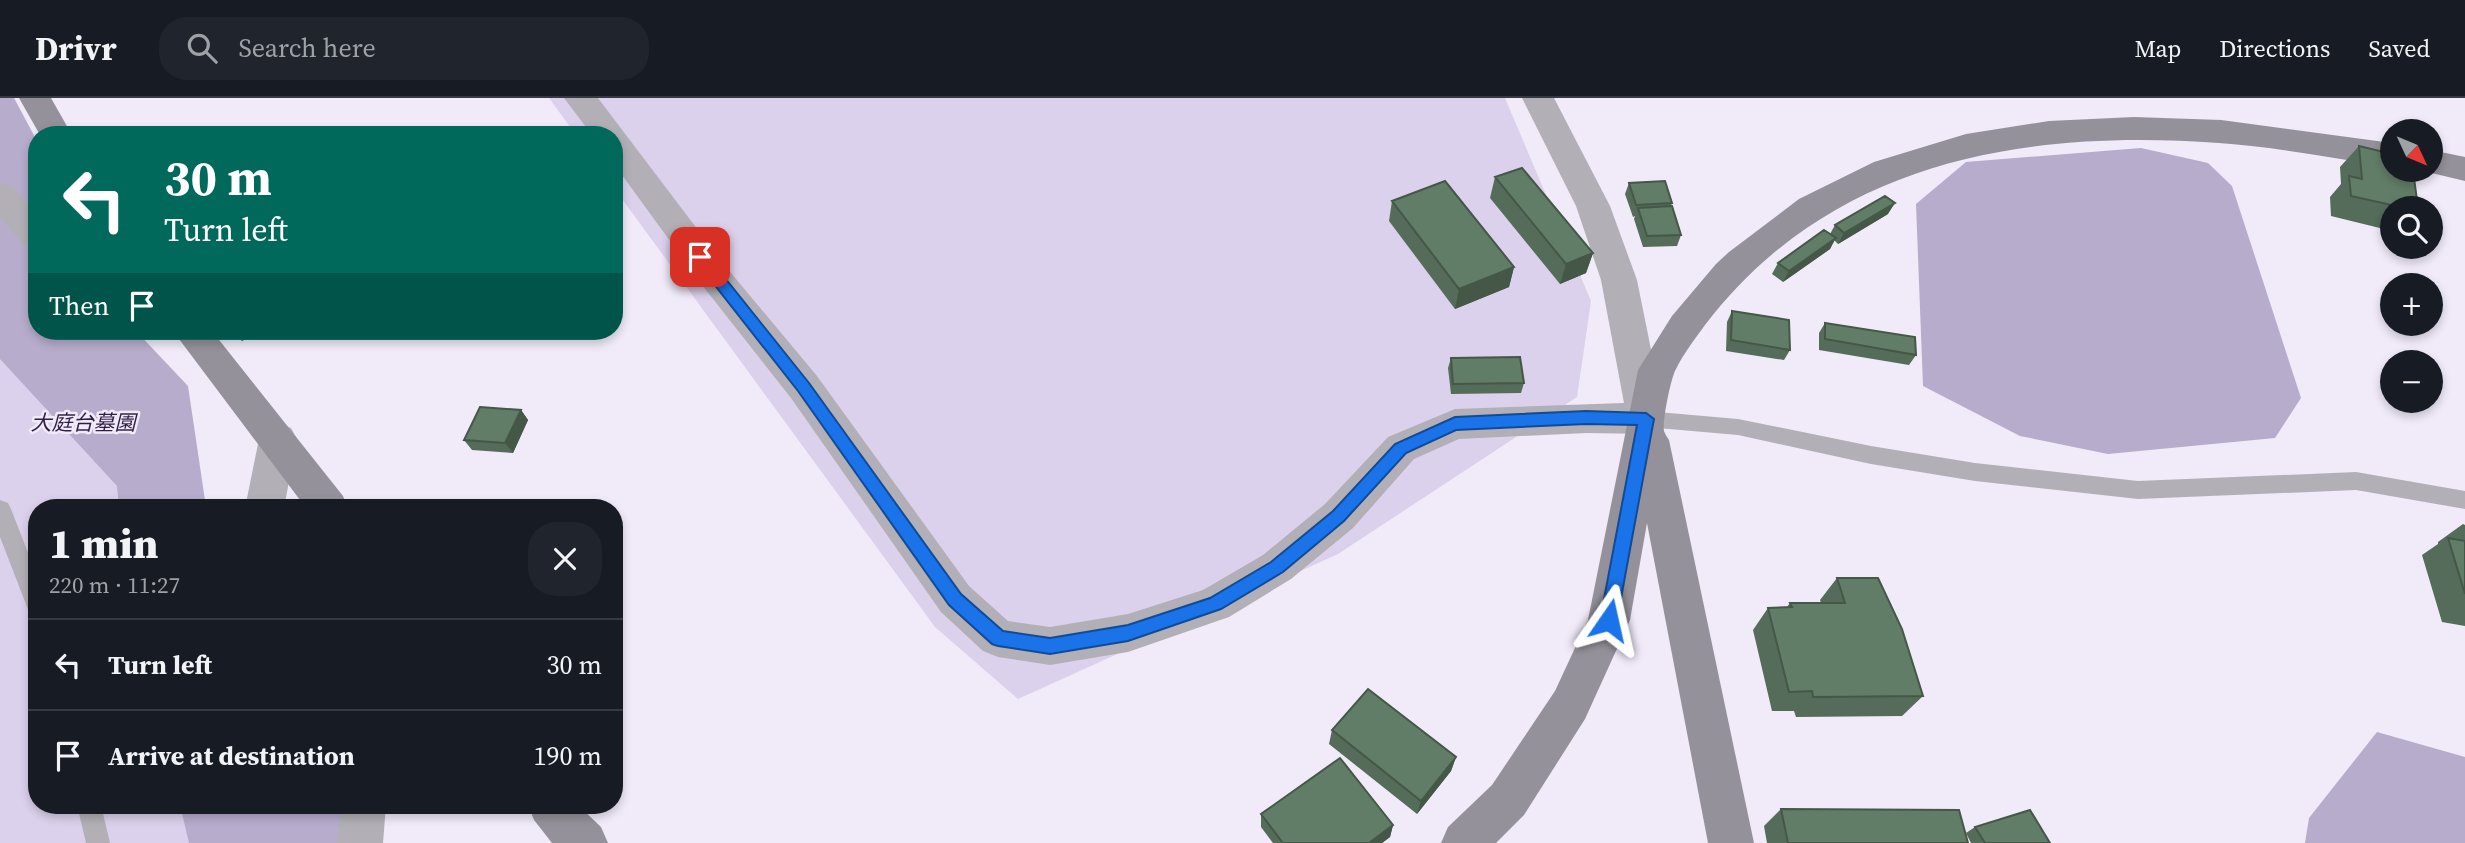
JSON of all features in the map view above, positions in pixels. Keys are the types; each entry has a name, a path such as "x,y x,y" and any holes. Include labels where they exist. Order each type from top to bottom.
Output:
{"street":[{"path":"35,98 51,126"},
{"path":"580,98 603,126"},
{"path":"1538,98 1592,206 1619,280 1731,843"},
{"path":"1464,843 1508,800 1570,705 1609,620 1656,370 1676,334 1726,276 1770,233 1814,201 1878,166 1961,140 2094,123 2143,123 2245,132 2380,153"},
{"path":"623,152 714,276 804,387 955,599 998,638 1050,646 1128,633 1215,604 1277,567 1339,516 1401,448 1455,424 1586,418 1646,419"},
{"path":"2443,164 2465,169"},
{"path":"0,195 28,227"},
{"path":"198,340 322,499"},
{"path":"266,499 278,439"},
{"path":"360,843 363,814"},
{"path":"557,814 585,843"}],"lane":[{"path":"1646,419 1738,427 1871,455 1975,472 2138,491 2356,481 2465,500"},
{"path":"0,509 28,582"},
{"path":"91,814 98,843"}],"green space":[{"path":"0,98 14,98 29,126 28,340 145,340 188,386 205,499 118,499 117,486 0,359"},
{"path":"549,98 1505,98 1591,301 1577,397 1338,554 1018,699 935,627 623,200 623,126 569,126"},
{"path":"2141,148 2208,163 2232,186 2301,398 2275,438 2108,454 2020,436 1923,386 1916,204 1966,162"},
{"name":"大庭台墓園","path":"0,227 28,306 28,340 45,340 179,499 28,499 28,814 250,814 256,843 0,843"},
{"path":"2377,732 2465,757 2465,843 2305,843 2309,818"},
{"path":"182,814 345,814 345,843 189,843"}],"building":[{"path":"2359,146 2380,151 2380,182 2415,182 2416,196 2380,196 2380,202 2351,196 2349,176 2362,179"},
{"path":"1522,168 1593,253 1566,264 1495,177"},
{"path":"1445,181 1514,267 1459,289 1392,201"},
{"path":"1665,181 1672,203 1636,205 1629,183"},
{"path":"1885,196 1895,203 1844,233 1835,225"},
{"path":"1672,206 1681,235 1647,236 1638,208"},
{"path":"1824,230 1836,238 1789,271 1778,263"},
{"path":"1732,311 1789,320 1790,350 1731,340"},
{"path":"1825,323 1915,337 1916,355 1825,339"},
{"path":"1520,357 1524,383 1453,384 1451,358"},
{"path":"480,407 521,410 505,443 464,440"},
{"path":"2448,538 2465,541 2465,594"},
{"path":"1837,578 1878,578 1902,629 1923,696 1813,697 1812,691 1789,692 1768,608 1792,607 1790,603 1845,603"},
{"path":"1368,689 1456,757 1421,801 1332,730"},
{"path":"1340,758 1393,825 1369,843 1283,843 1261,814"},
{"path":"1781,809 1959,810 1968,843 1788,843"},
{"path":"2030,810 2050,843 1985,843 1975,827"}],"route":[{"path":"700,257 804,387 955,599 998,638 1050,646 1128,633 1215,604 1277,567 1339,516 1401,448 1455,424 1586,418 1646,419 1609,620"}]}
